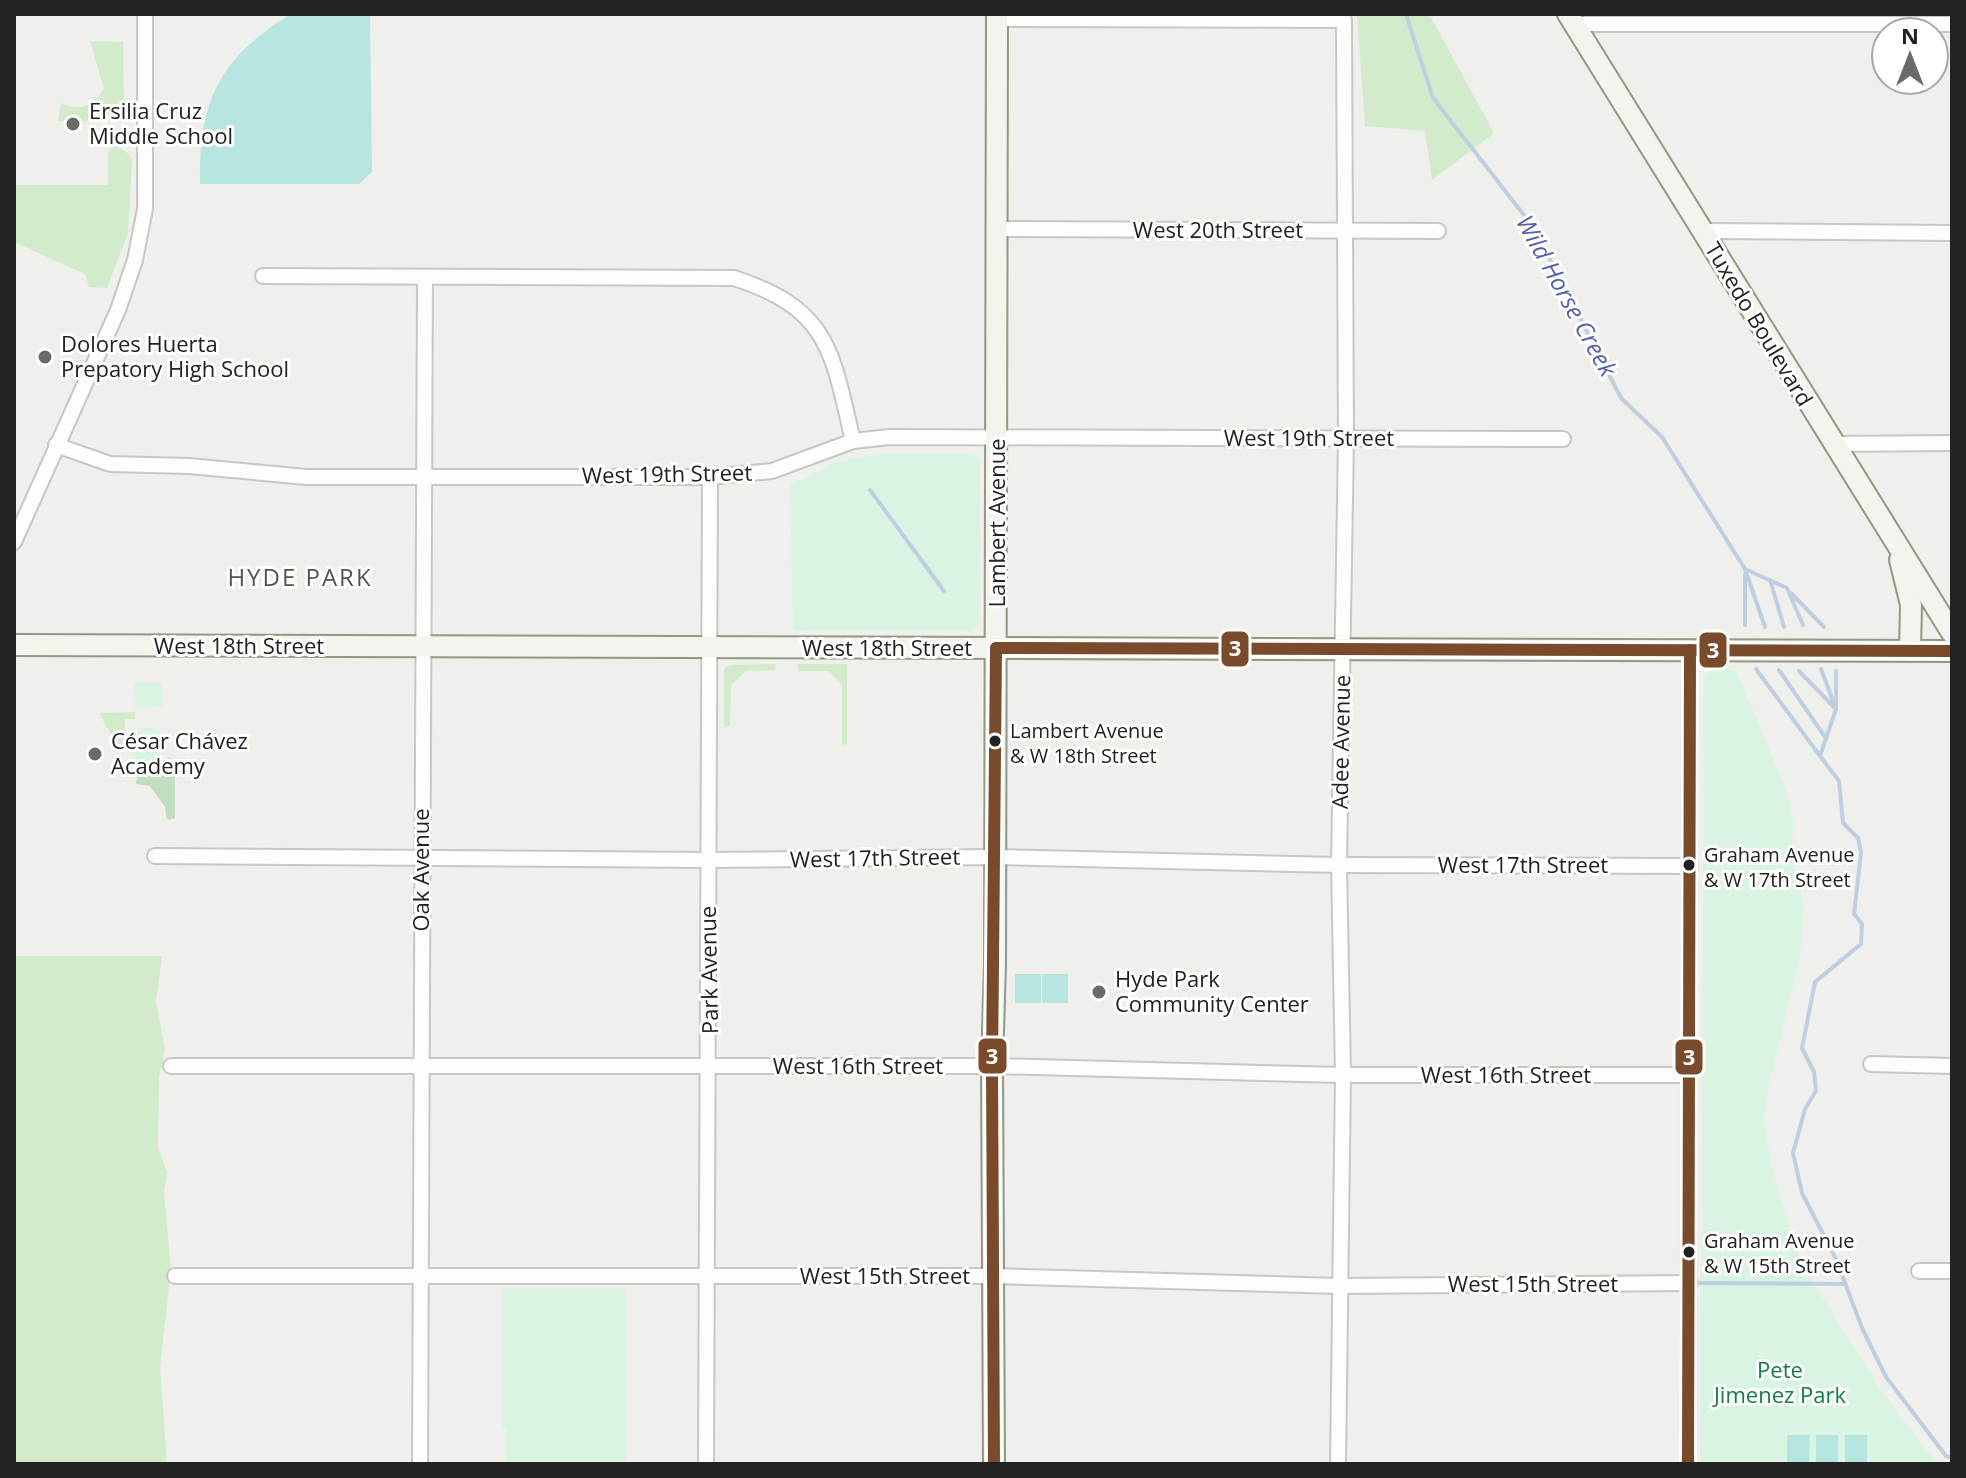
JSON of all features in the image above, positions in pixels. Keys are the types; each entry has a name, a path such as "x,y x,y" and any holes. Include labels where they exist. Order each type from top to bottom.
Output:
{"street":[{"path":"14,542 118,310 135,260 145,209 145,14"},
{"name":"Adee Avenue","path":"997,16 1344,20 1347,230 1339,865 1343,1075 1338,1464"},
{"name":"Lambert Avenue","path":"994,1464 992,1066 996,857 997,16"},
{"path":"1571,19 1952,24"},
{"name":"Tuxedo Boulevard","path":"1571,19 1952,633"},
{"name":"West 20th Street","path":"998,229 1438,231"},
{"path":"1703,231 1952,233"},
{"path":"263,276 734,278 771,290 804,312 832,351 853,441"},
{"name":"Oak Avenue","path":"420,1464 425,277"},
{"name":"West 19th Street","path":"56,445 110,464 189,466 306,477 710,477 772,471 853,441 997,437 1563,439"},
{"path":"1832,444 1952,443"},
{"name":"Park Avenue","path":"706,1464 710,477"},
{"path":"1895,545 1909,595 1910,651"},
{"name":"West 18th Street","path":"14,645 1952,651"},
{"path":"1688,1464 1690,650"},
{"name":"West 17th Street","path":"155,856 707,860 996,857 1339,865 1690,866"},
{"path":"1871,1064 1952,1066"},
{"name":"West 16th Street","path":"171,1066 992,1066 1343,1075 1690,1075"},
{"path":"1919,1271 1952,1271"},
{"name":"West 15th Street","path":"175,1276 993,1276 1339,1286 1690,1283"}],"green space":[{"path":"1357,14 1429,14 1494,133 1432,180 1425,131 1365,126"},
{"path":"90,41 123,42 124,99 133,102 132,116 125,122 58,121 61,103 85,106 104,89"},
{"path":"114,144 129,154 132,161 128,233 107,288 89,287 85,274 14,242 14,185 108,185 108,153"},
{"path":"881,453 973,453 980,460 980,623 970,631 793,630 790,485 834,463"},
{"path":"776,664 775,670 746,671 731,685 730,726 724,727 724,669 730,665"},
{"path":"797,664 847,664 847,744 842,745 842,685 829,671 799,671"},
{"name":"Pete Jimenez Park","path":"1715,669 1736,670 1786,789 1793,820 1792,862 1804,906 1801,952 1765,1103 1764,1121 1772,1168 1800,1262 1882,1392 1937,1464 1700,1464 1704,676"},
{"path":"134,683 162,683 163,707 135,708"},
{"path":"135,712 135,719 125,719 125,741 119,749 99,713"},
{"path":"147,726 159,730 160,742 155,766 146,774 135,767 129,749 137,733"},
{"path":"170,757 175,774 175,818 169,820 165,807 150,786 136,784 137,777 145,771 159,773"},
{"path":"14,956 162,956 156,1002 165,1050 159,1076 158,1148 167,1172 164,1193 171,1269 160,1367 167,1464 14,1464"},
{"path":"502,1289 626,1289 626,1464 506,1464 506,1429 502,1429"}],"shaded area":[{"path":"291,14 370,14 372,172 359,184 200,184 203,129 218,85 246,48"},
{"path":"1015,974 1041,974 1041,1003 1015,1003"},
{"path":"1042,974 1068,974 1068,1003 1042,1003"},
{"path":"1787,1435 1810,1435 1809,1464 1787,1464"},
{"path":"1816,1435 1838,1435 1838,1464 1816,1464"},
{"path":"1845,1435 1867,1435 1867,1464 1845,1464"}],"waterway":[{"name":"Wild Horse Creek","path":"1406,14 1433,98 1534,228 1621,398 1662,437 1745,569 1787,588 1803,625"},
{"path":"870,490 944,591"},
{"name":"Wild Horse Creek","path":"1745,569 1765,627"},
{"name":"Wild Horse Creek","path":"1745,575 1745,625"},
{"name":"Wild Horse Creek","path":"1770,580 1784,627"},
{"name":"Wild Horse Creek","path":"1791,593 1824,627"},
{"name":"Wild Horse Creek","path":"1756,669 1820,756"},
{"name":"Wild Horse Creek","path":"1821,669 1836,709 1820,756 1839,781 1843,823 1858,838 1861,853 1854,914 1862,924 1861,944 1815,982 1802,1048 1814,1072 1816,1091 1805,1109 1793,1153 1802,1193 1836,1259 1862,1328 1886,1377 1946,1456 1952,1458"},
{"name":"Wild Horse Creek","path":"1779,670 1825,737"},
{"name":"Wild Horse Creek","path":"1799,671 1834,707"},
{"name":"Wild Horse Creek","path":"1836,671 1836,707"},
{"path":"1692,1283 1845,1284"}],"transit line":[{"name":"3","path":"996,648 1952,651"},
{"name":"3","path":"994,1464 992,1066 996,648"},
{"name":"3","path":"1688,1464 1690,650"}],"place":[{"name":"Ersilia Cruz Middle School","path":"73,124"},
{"name":"Dolores Huerta Prepatory High School","path":"45,357"},
{"name":"Lambert Avenue & W 18th Street","path":"995,741"},
{"name":"César Chávez Academy","path":"95,754"},
{"name":"Graham Avenue & W 17th Street","path":"1689,865"},
{"name":"Hyde Park Community Center","path":"1099,992"},
{"name":"Graham Avenue & W 15th Street","path":"1689,1252"}],"district":[{"name":"HYDE PARK","path":"300,578"}]}
